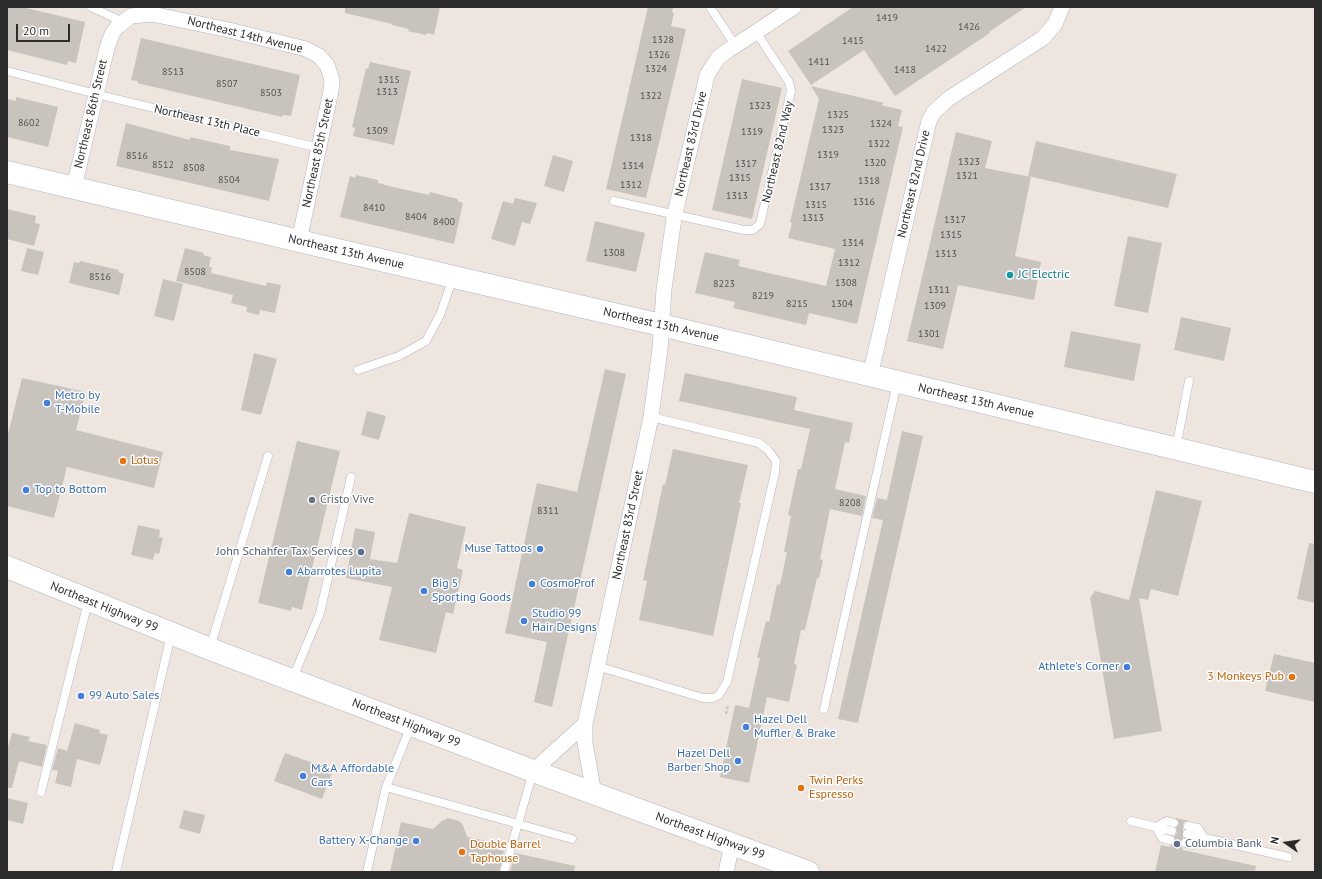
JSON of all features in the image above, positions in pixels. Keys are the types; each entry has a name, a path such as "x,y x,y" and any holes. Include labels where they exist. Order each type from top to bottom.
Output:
{"street":[{"name":"Northeast 83rd Drive","path":"662,325 664,289 675,215 707,75 718,58 735,45 794,7"},
{"name":"Northeast 82nd Drive","path":"870,376 929,121 937,109 948,99 1043,38 1055,24 1062,7"},
{"name":"Northeast 14th Avenue","path":"124,22 135,15 159,14 306,49 319,56 328,65"},
{"name":"Northeast 86th Street","path":"74,187 110,40 117,27 124,22"},
{"name":"Northeast 85th Street","path":"299,241 331,92 332,80 328,65"},
{"name":"Northeast 13th Avenue","path":"7,172 662,325 1315,482"},
{"name":"Northeast 83rd Street","path":"594,794 585,743 585,724 651,417 662,325"},
{"name":"Northeast Highway 99","path":"7,567 171,634 411,726 808,872"},
{"path":"533,771 585,724"},
{"path":"726,872 732,844"}],"lane":[{"path":"91,7 124,22"},
{"path":"710,7 735,45"},
{"name":"Northeast 82nd Way","path":"675,215 744,230 753,230 760,224 791,91 789,82 756,32"},
{"name":"Northeast 13th Place","path":"7,71 319,148"},
{"path":"614,201 675,215"},
{"path":"358,370 398,356 426,341 440,316 454,277"},
{"path":"1176,448 1189,381"},
{"path":"824,709 897,382"},
{"path":"597,666 704,698 713,698 719,695 727,682 775,473 776,461 768,450 759,443 651,417"},
{"path":"210,649 268,456"},
{"path":"292,680 320,613 351,477"},
{"path":"41,792 89,601"},
{"path":"116,872 171,634"},
{"path":"366,872 386,787 411,726"},
{"path":"504,872 533,771"},
{"path":"386,787 572,839"},
{"path":"1131,821 1156,827 1167,821 1173,827"},
{"path":"1156,827 1162,838 1170,840"},
{"path":"1188,830 1198,828 1204,838"},
{"path":"1185,843 1192,845 1204,838 1288,857"}],"building":[{"path":"7,7 22,7 85,22 76,63 68,61 67,65 7,50"},
{"path":"345,7 440,7 434,35 427,33 426,35 408,31 409,29 392,24 345,13"},
{"path":"648,7 673,7 672,12 674,13 671,26 686,29 646,198 606,189"},
{"path":"853,7 1026,7 989,32 990,33 895,96 864,50 811,85 788,51"},
{"path":"141,38 300,75 291,116 283,115 282,117 137,83 138,81 131,80"},
{"path":"370,62 411,71 394,145 353,136 355,128 352,127 366,68 368,69"},
{"path":"742,79 782,88 752,219 712,210"},
{"path":"811,86 884,103 881,105 902,110 898,126 903,127 857,324 809,313 806,325 733,308 735,302 695,293 705,252 740,260 738,266 826,286 835,249 788,238 792,223 790,222 819,99"},
{"path":"16,97 58,107 48,147 7,137 7,99 16,101"},
{"path":"126,123 190,140 190,137 230,146 230,150 279,159 269,201 116,166"},
{"path":"956,132 992,141 985,168 1031,177 1015,256 1041,262 1034,300 958,285 943,349 907,341"},
{"path":"1036,141 1177,174 1168,208 1028,176"},
{"path":"553,155 573,161 564,192 544,186"},
{"path":"356,175 378,180 378,183 389,186 429,195 430,192 458,199 458,201 463,203 454,244 340,217 350,176 355,178"},
{"path":"515,198 537,203 530,224 522,222 515,246 491,239 503,201 513,204"},
{"path":"7,209 36,216 35,223 40,224 34,246 7,239"},
{"path":"595,221 645,233 636,272 586,261"},
{"path":"1128,236 1162,243 1148,313 1114,306"},
{"path":"27,248 44,252 38,275 21,271"},
{"path":"185,248 204,253 203,255 211,257 209,267 212,267 211,273 266,286 267,282 281,285 275,313 260,310 259,315 246,312 247,307 231,303 233,295 176,281"},
{"path":"80,261 119,270 118,272 124,274 119,295 69,283 74,262 79,263"},
{"path":"163,279 183,284 174,321 154,316"},
{"path":"1181,317 1231,328 1224,361 1174,350"},
{"path":"1071,331 1141,344 1134,381 1064,367"},
{"path":"254,353 277,359 261,415 241,410"},
{"path":"605,369 626,374 552,707 534,702 547,642 505,633 537,483 577,492"},
{"path":"685,373 797,397 794,410 853,423 849,443 845,442 835,489 866,496 862,516 830,509 820,559 823,560 819,578 817,578 805,630 801,630 794,664 797,665 789,702 767,697 749,783 720,777 735,705 749,708 760,658 757,658 766,621 769,622 777,584 780,585 787,552 784,552 791,516 788,515 798,469 801,469 810,429 679,401"},
{"path":"22,378 86,392 76,430 163,452 154,488 67,467 54,518 7,506 7,438"},
{"path":"367,411 386,416 379,440 361,435"},
{"path":"902,431 923,436 858,723 838,719 883,520 872,518 877,498 887,500"},
{"path":"297,441 340,451 302,610 292,607 291,611 258,603"},
{"path":"673,449 748,465 713,636 639,620 647,581 643,580 663,484 665,485"},
{"path":"1156,490 1202,501 1178,596 1151,589 1148,600 1139,598 1162,731 1114,739 1090,598 1095,591 1129,600"},
{"name":"Big 5 Sporting Goods","path":"409,513 466,527 457,568 463,570 453,614 446,612 436,653 379,640 392,587 346,578 355,528 375,532 370,559 397,563"},
{"path":"138,525 160,530 159,537 163,538 159,554 155,553 153,560 131,555"},
{"path":"1309,543 1315,544 1315,603 1297,599"},
{"name":"3 Monkeys Pub","path":"1274,654 1315,663 1315,702 1265,691"},
{"path":"75,723 100,730 99,733 108,735 100,765 77,759 71,787 55,783 58,771 52,770 58,748 67,751"},
{"path":"12,733 30,737 28,741 47,745 42,767 19,761 12,788 7,788 7,750"},
{"name":"M&A Affordable Cars","path":"285,753 333,770 322,799 274,781"},
{"path":"7,798 28,803 23,824 7,820"},
{"path":"184,810 205,815 200,834 179,828"},
{"path":"448,818 459,821 463,825 467,837 498,843 497,849 504,851 499,872 390,872 401,822 433,829"},
{"name":"Columbia Bank","path":"1176,818 1189,821 1184,822 1183,825 1183,838 1180,844 1183,850 1256,866 1255,872 1155,872 1161,845 1169,847 1175,842 1174,836 1177,833 1176,828 1179,824"},
{"path":"515,853 575,866 574,872 510,872"}],"place":[{"name":"JC Electric","path":"1010,275"},
{"name":"Metro by T-Mobile","path":"47,403"},
{"name":"Lotus","path":"123,461"},
{"name":"Top to Bottom","path":"26,490"},
{"name":"Cristo Vive","path":"312,500"},
{"name":"Muse Tattoos","path":"540,549"},
{"name":"John Schahfer Tax Services","path":"361,552"},
{"name":"Abarrotes Lupita","path":"289,572"},
{"name":"CosmoProf","path":"532,584"},
{"name":"Big 5 Sporting Goods","path":"424,591"},
{"name":"Studio 99 Hair Designs","path":"524,621"},
{"name":"Athlete's Corner","path":"1127,667"},
{"name":"3 Monkeys Pub","path":"1292,677"},
{"name":"99 Auto Sales","path":"81,696"},
{"name":"Hazel Dell Muffler & Brake","path":"746,727"},
{"name":"Hazel Dell Barber Shop","path":"738,761"},
{"name":"M&A Affordable Cars","path":"303,776"},
{"name":"Twin Perks Espresso","path":"801,788"},
{"name":"Battery X-Change","path":"416,841"},
{"name":"Columbia Bank","path":"1177,844"},
{"name":"Double Barrel Taphouse","path":"462,852"}]}
